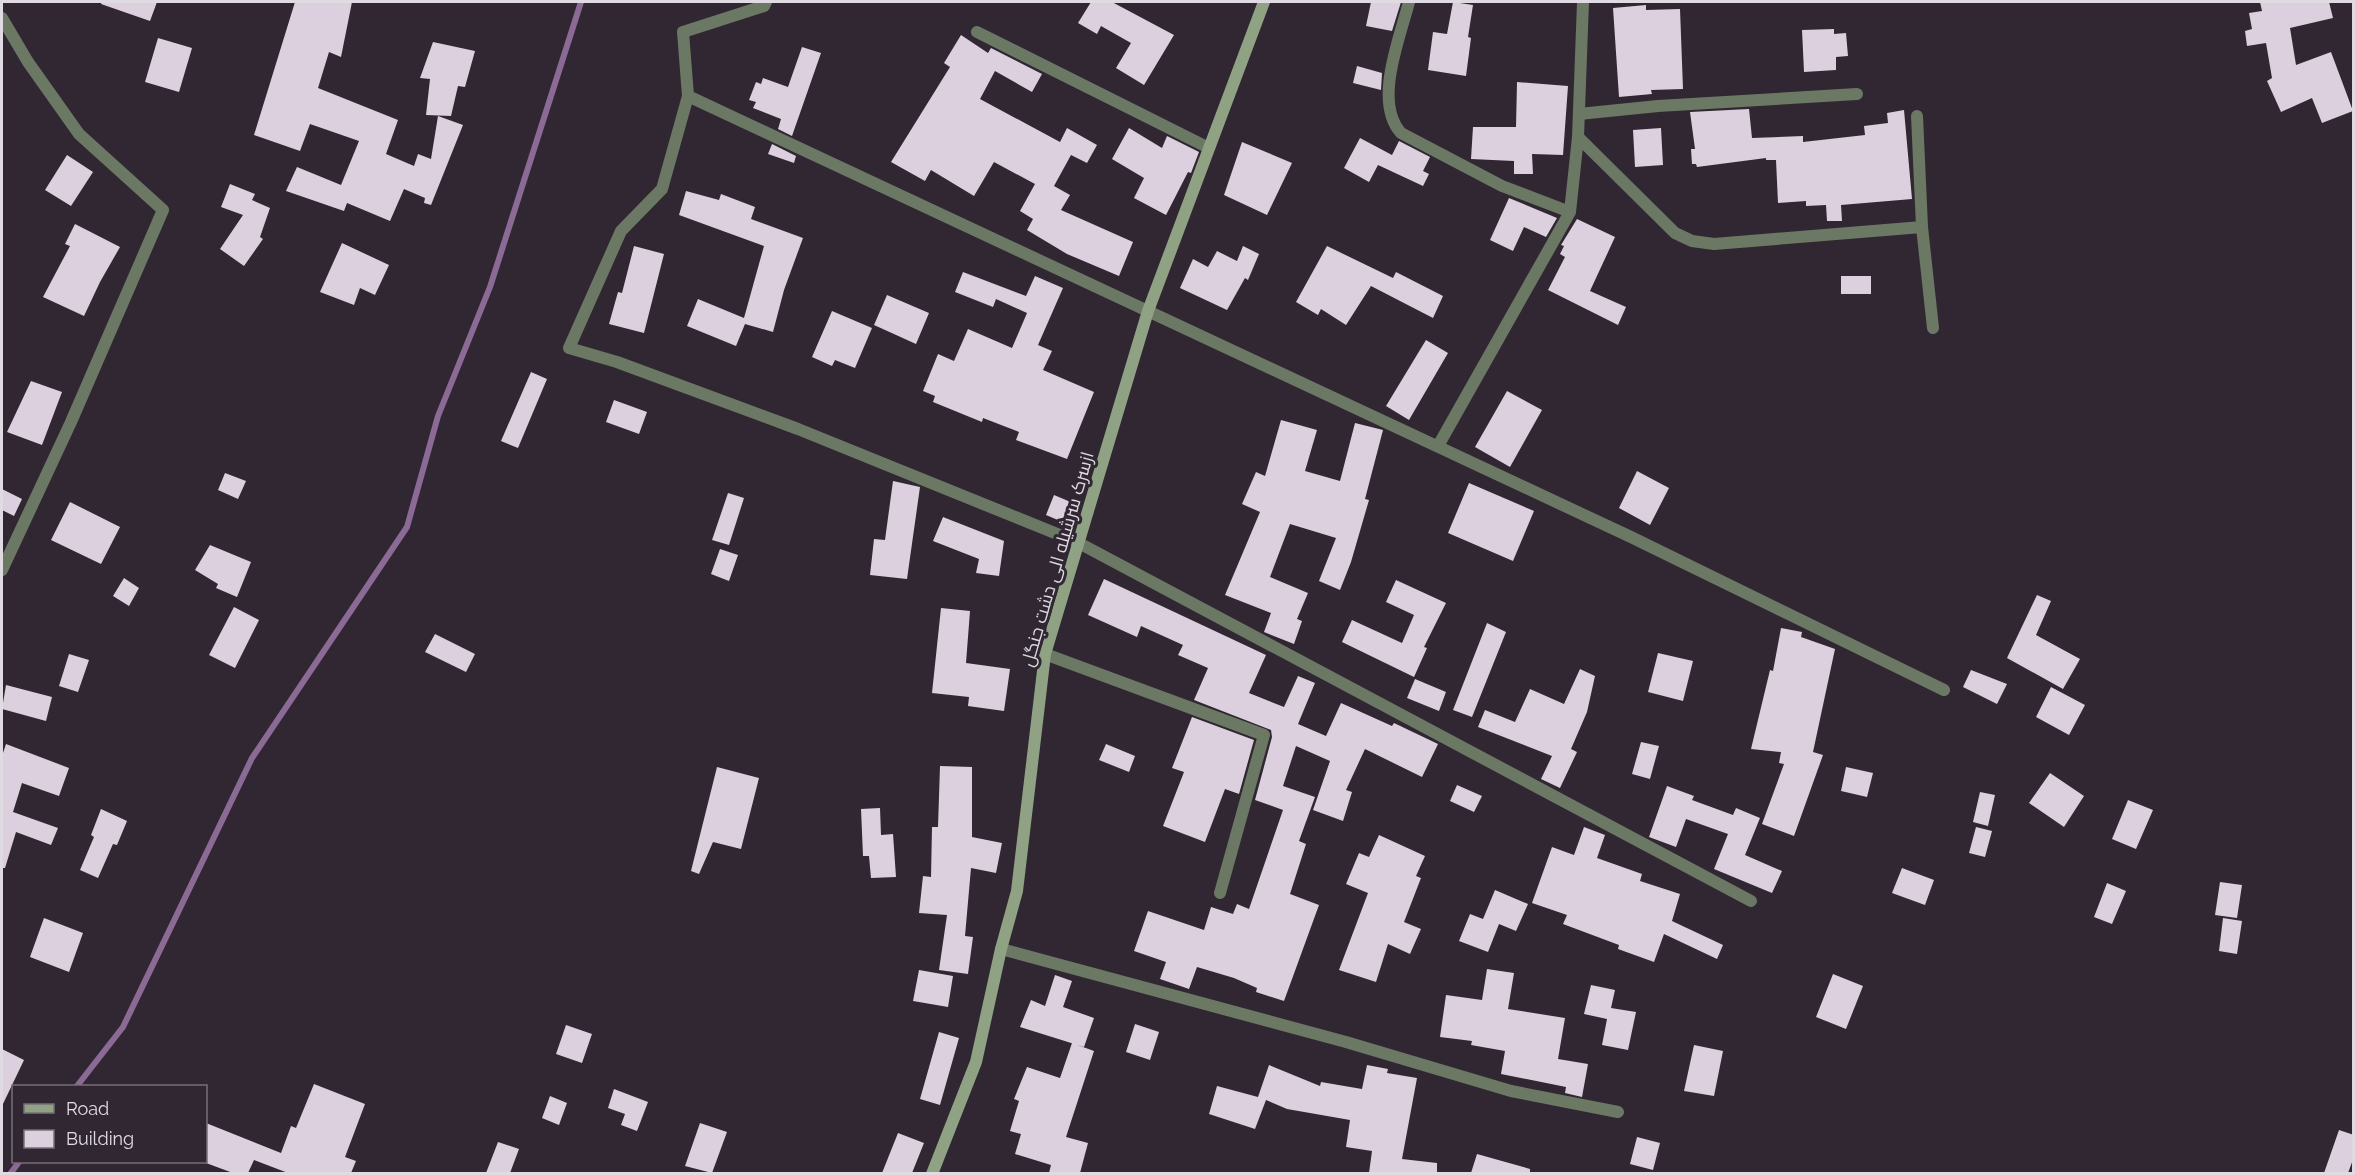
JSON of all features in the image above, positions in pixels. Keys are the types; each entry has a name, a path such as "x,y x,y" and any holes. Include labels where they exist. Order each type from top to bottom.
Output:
{"street":[{"path":"766,2 764,6 683,32 688,96 662,189 621,231 569,348 617,362 798,429 1077,542 1751,901"},
{"name":"ازسرک سرشیله الی دشت جنگل","path":"932,1173 976,1062 1001,949 1017,891 1045,654 1148,311 1264,2"},
{"path":"1409,2 1388,90 1388,106 1395,126 1401,133 1502,186 1570,212"},
{"path":"1438,446 1570,212 1578,137 1583,2"},
{"path":"2,18 28,62 79,134 163,210 71,422 2,570"},
{"path":"977,32 1209,147"},
{"path":"1579,114 1658,106 1857,94"},
{"path":"688,96 1631,537 1944,690"},
{"path":"1917,116 1922,227 1933,328"},
{"path":"1578,137 1675,233 1692,241 1714,244 1922,227"},
{"path":"1045,654 1264,735 1220,893"},
{"path":"1001,949 1346,1042 1511,1091 1618,1112"}],"building":[{"path":"102,2 157,2 150,21 101,4"},
{"path":"295,2 352,2 341,57 329,52 318,88 398,120 386,154 414,166 418,154 431,159 438,116 463,125 431,205 424,203 425,198 404,189 390,221 347,203 344,211 286,191 297,167 341,185 359,141 310,124 300,151 254,135"},
{"path":"1091,2 1112,2 1174,35 1144,85 1116,68 1131,43 1101,26 1097,34 1078,23"},
{"path":"1371,2 1401,2 1392,31 1366,26"},
{"path":"1453,2 1473,5 1468,37 1471,38 1466,76 1428,70 1433,32 1447,34"},
{"path":"2260,2 2329,2 2333,18 2290,28 2296,65 2331,52 2353,111 2322,123 2312,98 2281,112 2267,81 2272,78 2266,43 2247,46 2245,31 2252,29 2249,13 2262,11"},
{"path":"1646,5 1646,10 1680,9 1683,89 1651,90 1652,94 1619,97 1613,8"},
{"path":"1834,29 1834,34 1846,33 1848,56 1836,57 1836,70 1804,72 1802,30"},
{"path":"961,35 988,53 991,48 1042,74 1032,92 995,71 980,99 1060,142 1067,128 1097,145 1087,163 1071,155 1054,186 1070,195 1061,210 1133,242 1119,276 1067,254 1027,230 1033,219 1020,211 1035,184 994,162 974,196 931,170 925,181 891,162 950,67 944,63"},
{"path":"158,38 192,48 179,92 145,82"},
{"path":"433,42 475,51 465,87 458,86 451,116 426,115 430,79 420,78"},
{"path":"802,47 821,53 792,136 778,129 781,119 753,108 756,102 749,100 756,82 761,84 763,78 788,87"},
{"path":"1357,66 1382,73 1381,90 1353,83"},
{"path":"1517,82 1568,86 1563,155 1532,154 1533,174 1514,174 1514,161 1471,159 1473,127 1516,127"},
{"path":"1749,109 1752,138 1803,136 1803,142 1865,135 1864,126 1888,123 1887,113 1904,110 1912,199 1841,205 1842,221 1827,221 1826,205 1806,206 1806,201 1778,203 1776,160 1766,160 1766,158 1697,167 1696,164 1692,164 1691,149 1695,149 1690,112"},
{"path":"1129,128 1162,148 1167,136 1199,152 1191,173 1188,172 1166,215 1134,198 1144,178 1112,159"},
{"path":"1661,128 1663,165 1635,167 1633,130"},
{"path":"1360,138 1392,155 1399,141 1430,157 1423,171 1429,174 1423,186 1378,165 1369,182 1344,168"},
{"path":"1242,142 1292,163 1267,215 1224,195"},
{"path":"772,144 796,156 794,163 768,154"},
{"path":"67,155 93,172 71,206 45,190"},
{"path":"230,184 255,194 252,200 270,208 260,237 263,239 244,266 220,249 243,215 221,207"},
{"path":"686,191 719,200 721,194 755,207 751,219 803,238 784,290 773,332 745,324 736,346 687,326 698,299 744,318 764,246 679,215"},
{"path":"1509,198 1557,218 1546,237 1524,227 1513,251 1490,240"},
{"path":"1577,219 1615,237 1590,291 1626,307 1618,325 1548,290 1565,257 1560,254 1564,246 1561,245"},
{"path":"75,224 120,247 84,316 43,297 70,246 65,244"},
{"path":"342,243 389,265 375,295 360,288 354,305 320,292"},
{"path":"634,246 664,254 644,333 609,324 618,292 622,293"},
{"path":"1243,246 1259,254 1248,280 1245,278 1227,310 1180,288 1193,259 1208,267 1217,251 1237,261"},
{"path":"1327,246 1393,278 1396,272 1443,296 1433,318 1371,286 1346,325 1321,309 1318,315 1296,302"},
{"path":"963,272 1026,296 1035,276 1063,288 1038,345 1052,351 1043,370 1094,392 1067,459 1016,440 1019,432 983,418 982,422 933,402 935,396 923,391 938,354 954,361 968,329 1012,348 1027,313 996,299 993,307 955,292"},
{"path":"1841,276 1871,276 1871,294 1841,294"},
{"path":"887,295 929,313 916,344 874,325"},
{"path":"832,311 872,328 855,368 835,360 832,366 812,357"},
{"path":"1426,340 1448,353 1409,420 1386,406"},
{"path":"531,372 547,379 518,448 501,441"},
{"path":"31,381 62,392 42,445 7,432"},
{"path":"1507,391 1542,410 1510,467 1475,447"},
{"path":"614,400 647,412 639,434 606,422"},
{"path":"1281,420 1317,430 1305,471 1340,481 1355,423 1383,430 1365,499 1369,500 1351,562 1340,590 1319,581 1336,538 1290,524 1270,577 1308,593 1297,619 1302,621 1294,644 1264,632 1271,613 1225,595 1260,512 1242,504 1256,472 1265,476"},
{"path":"1637,471 1669,488 1650,525 1619,508"},
{"path":"225,473 246,481 238,499 218,490"},
{"path":"893,481 920,487 907,579 870,575 874,539 885,540"},
{"path":"1469,483 1534,511 1513,561 1448,533"},
{"path":"2,489 22,499 14,516 2,510"},
{"path":"728,493 744,498 729,545 712,540"},
{"path":"1054,495 1073,503 1065,523 1046,515"},
{"path":"70,502 120,527 101,564 51,540"},
{"path":"943,517 1004,541 999,576 976,573 979,559 933,541"},
{"path":"210,545 251,562 237,597 216,588 218,584 195,570"},
{"path":"720,549 738,555 729,581 711,574"},
{"path":"124,578 139,588 129,606 113,596"},
{"path":"1104,579 1266,655 1249,693 1284,707 1298,676 1315,683 1298,724 1326,736 1341,703 1392,726 1394,723 1438,744 1422,777 1365,749 1346,790 1352,792 1343,821 1313,810 1330,761 1296,746 1283,786 1315,797 1299,841 1306,844 1290,894 1319,905 1284,1001 1256,992 1257,988 1234,978 1197,967 1189,989 1160,979 1166,962 1134,951 1148,911 1204,930 1211,907 1233,914 1237,904 1249,909 1283,810 1255,800 1272,737 1271,730 1194,700 1208,668 1178,655 1183,645 1141,626 1137,637 1088,615"},
{"path":"1396,580 1446,603 1424,647 1427,648 1414,677 1342,642 1352,620 1402,643 1414,615 1386,602"},
{"path":"2037,595 2051,601 2036,635 2080,659 2063,689 2007,658"},
{"path":"234,607 259,620 235,668 209,655"},
{"path":"941,608 970,611 966,663 1010,669 1004,711 968,706 969,697 932,693"},
{"path":"1487,623 1506,632 1472,717 1453,710"},
{"path":"1781,628 1802,632 1801,637 1835,649 1813,752 1823,755 1794,836 1762,824 1784,764 1779,763 1781,752 1751,749 1770,670 1773,671"},
{"path":"435,634 475,654 466,672 425,652"},
{"path":"1658,653 1693,661 1683,701 1648,692"},
{"path":"69,654 89,660 78,692 59,686"},
{"path":"1580,669 1595,676 1587,712 1571,749 1577,752 1560,788 1541,779 1552,756 1478,727 1485,710 1515,722 1530,689 1564,704"},
{"path":"1971,670 2007,684 1997,704 1963,687"},
{"path":"1415,679 1446,692 1439,711 1407,698"},
{"path":"6,685 52,697 46,721 2,709"},
{"path":"2051,687 2085,705 2069,735 2036,717"},
{"path":"1192,717 1254,740 1239,794 1225,789 1205,842 1163,826 1184,772 1172,768"},
{"path":"1641,742 1659,746 1650,779 1632,774"},
{"path":"6,744 69,768 59,796 22,783 13,812 58,828 51,845 16,832 5,868 2,868 2,756"},
{"path":"1106,744 1135,756 1129,772 1099,760"},
{"path":"940,766 972,767 972,837 1002,843 996,873 971,868 965,936 973,937 968,974 939,970 947,915 919,913 923,876 931,877 932,827 938,827"},
{"path":"717,767 759,778 741,849 713,842 699,874 691,871"},
{"path":"1846,767 1873,773 1867,797 1841,791"},
{"path":"2050,773 2084,796 2064,827 2029,803"},
{"path":"1457,785 1482,796 1474,812 1450,801"},
{"path":"1667,786 1694,796 1692,800 1733,815 1736,808 1760,818 1745,855 1782,871 1772,893 1714,869 1728,834 1686,819 1676,847 1649,837"},
{"path":"1980,792 1995,795 1988,826 1973,822"},
{"path":"2128,800 2153,810 2136,849 2112,839"},
{"path":"880,808 881,835 893,834 896,877 871,878 869,856 863,856 861,809"},
{"path":"101,809 127,821 117,845 113,844 98,878 80,870 94,837 91,835"},
{"path":"1584,827 1605,835 1597,858 1642,874 1640,881 1680,894 1672,921 1723,945 1717,959 1664,934 1654,962 1618,949 1619,945 1563,924 1567,915 1532,903 1552,847 1574,855"},
{"path":"1976,827 1992,831 1985,857 1969,853"},
{"path":"1379,835 1425,856 1416,876 1421,878 1404,922 1421,929 1410,954 1388,944 1376,982 1339,970 1368,893 1346,884 1359,853 1369,857"},
{"path":"1902,868 1934,880 1925,905 1892,893"},
{"path":"2220,882 2242,885 2237,918 2215,915"},
{"path":"2107,883 2126,891 2112,924 2094,917"},
{"path":"1495,890 1528,904 1516,931 1499,924 1488,952 1459,941 1470,914 1483,919"},
{"path":"44,918 83,933 69,972 30,957"},
{"path":"2223,918 2242,921 2237,954 2219,951"},
{"path":"1487,969 1514,973 1508,1009 1565,1018 1558,1059 1588,1064 1582,1097 1565,1093 1566,1087 1501,1074 1505,1051 1471,1045 1472,1041 1440,1037 1446,995 1482,1000"},
{"path":"919,970 953,976 948,1007 913,1001"},
{"path":"1833,974 1863,986 1846,1029 1816,1017"},
{"path":"1055,975 1072,981 1063,1007 1094,1018 1084,1047 1020,1027 1031,1000 1045,1006"},
{"path":"1591,985 1615,990 1611,1008 1636,1012 1628,1050 1602,1045 1607,1019 1584,1014"},
{"path":"1135,1024 1159,1032 1150,1060 1126,1052"},
{"path":"566,1025 592,1034 582,1063 556,1054"},
{"path":"939,1032 959,1038 940,1105 920,1099"},
{"path":"1072,1043 1094,1051 1066,1137 1088,1143 1080,1173 1049,1173 1051,1165 1015,1154 1021,1134 1010,1131 1019,1101 1014,1099 1027,1067 1060,1078"},
{"path":"1694,1045 1723,1051 1714,1096 1684,1091"},
{"path":"2,1049 24,1060 2,1106"},
{"path":"1269,1065 1320,1086 1321,1082 1362,1089 1367,1065 1388,1069 1387,1073 1417,1078 1402,1159 1437,1163 1437,1173 1369,1173 1372,1151 1346,1147 1350,1120 1287,1109 1266,1100 1255,1129 1209,1114 1217,1086 1258,1097"},
{"path":"314,1084 365,1104 345,1157 356,1161 351,1173 288,1173 254,1160 248,1173 233,1173 206,1163 207,1123 281,1153 291,1126 296,1128"},
{"path":"614,1089 648,1102 637,1131 621,1125 625,1114 608,1108"},
{"path":"550,1096 567,1103 559,1125 542,1118"},
{"path":"700,1123 727,1132 712,1173 685,1166"},
{"path":"2339,1130 2354,1135 2354,1157 2348,1173 2324,1173"},
{"path":"898,1133 924,1143 912,1173 882,1173"},
{"path":"1637,1137 1660,1143 1653,1170 1630,1164"},
{"path":"498,1142 519,1149 510,1173 486,1173"},
{"path":"1477,1154 1530,1169 1530,1173 1471,1173"}],"waterway":[{"path":"78,1085 123,1027 252,758 407,527 438,416 490,287 581,2"},
{"path":"10,1174 18,1163"}]}
